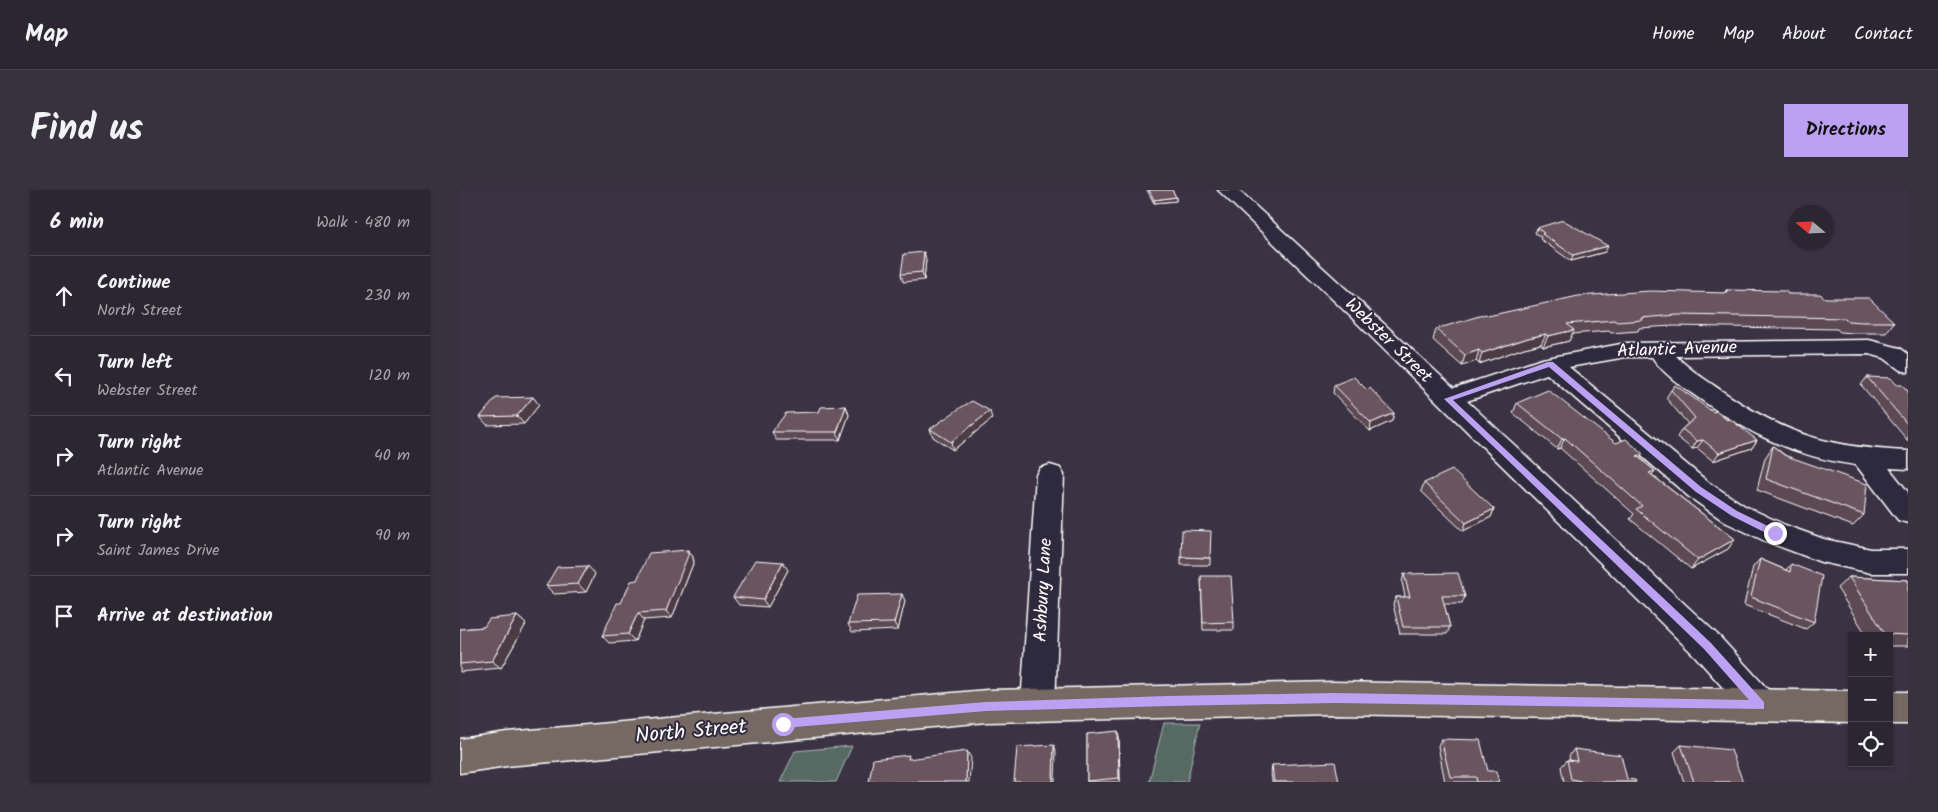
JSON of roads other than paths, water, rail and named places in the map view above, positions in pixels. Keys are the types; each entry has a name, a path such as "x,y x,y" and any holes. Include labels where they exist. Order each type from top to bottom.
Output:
{"main road":[{"name":"North Street","path":"460,756 517,748 986,706 1334,698 1848,707"},
{"path":"1893,708 1908,708"}],"street":[{"name":"Webster Street","path":"1227,190 1358,311 1707,646 1760,705"},
{"name":"Atlantic Avenue","path":"1448,399 1550,364 1598,353 1658,349 1869,347 1892,353 1908,365"},
{"path":"1658,349 1674,370 1751,422 1802,445 1830,453 1866,459 1908,460"},
{"path":"1550,364 1698,490 1734,514 1775,533 1821,550 1871,561 1908,561"},
{"path":"1866,459 1908,512"},
{"name":"Ashbury Lane","path":"1038,705 1050,475"}]}
